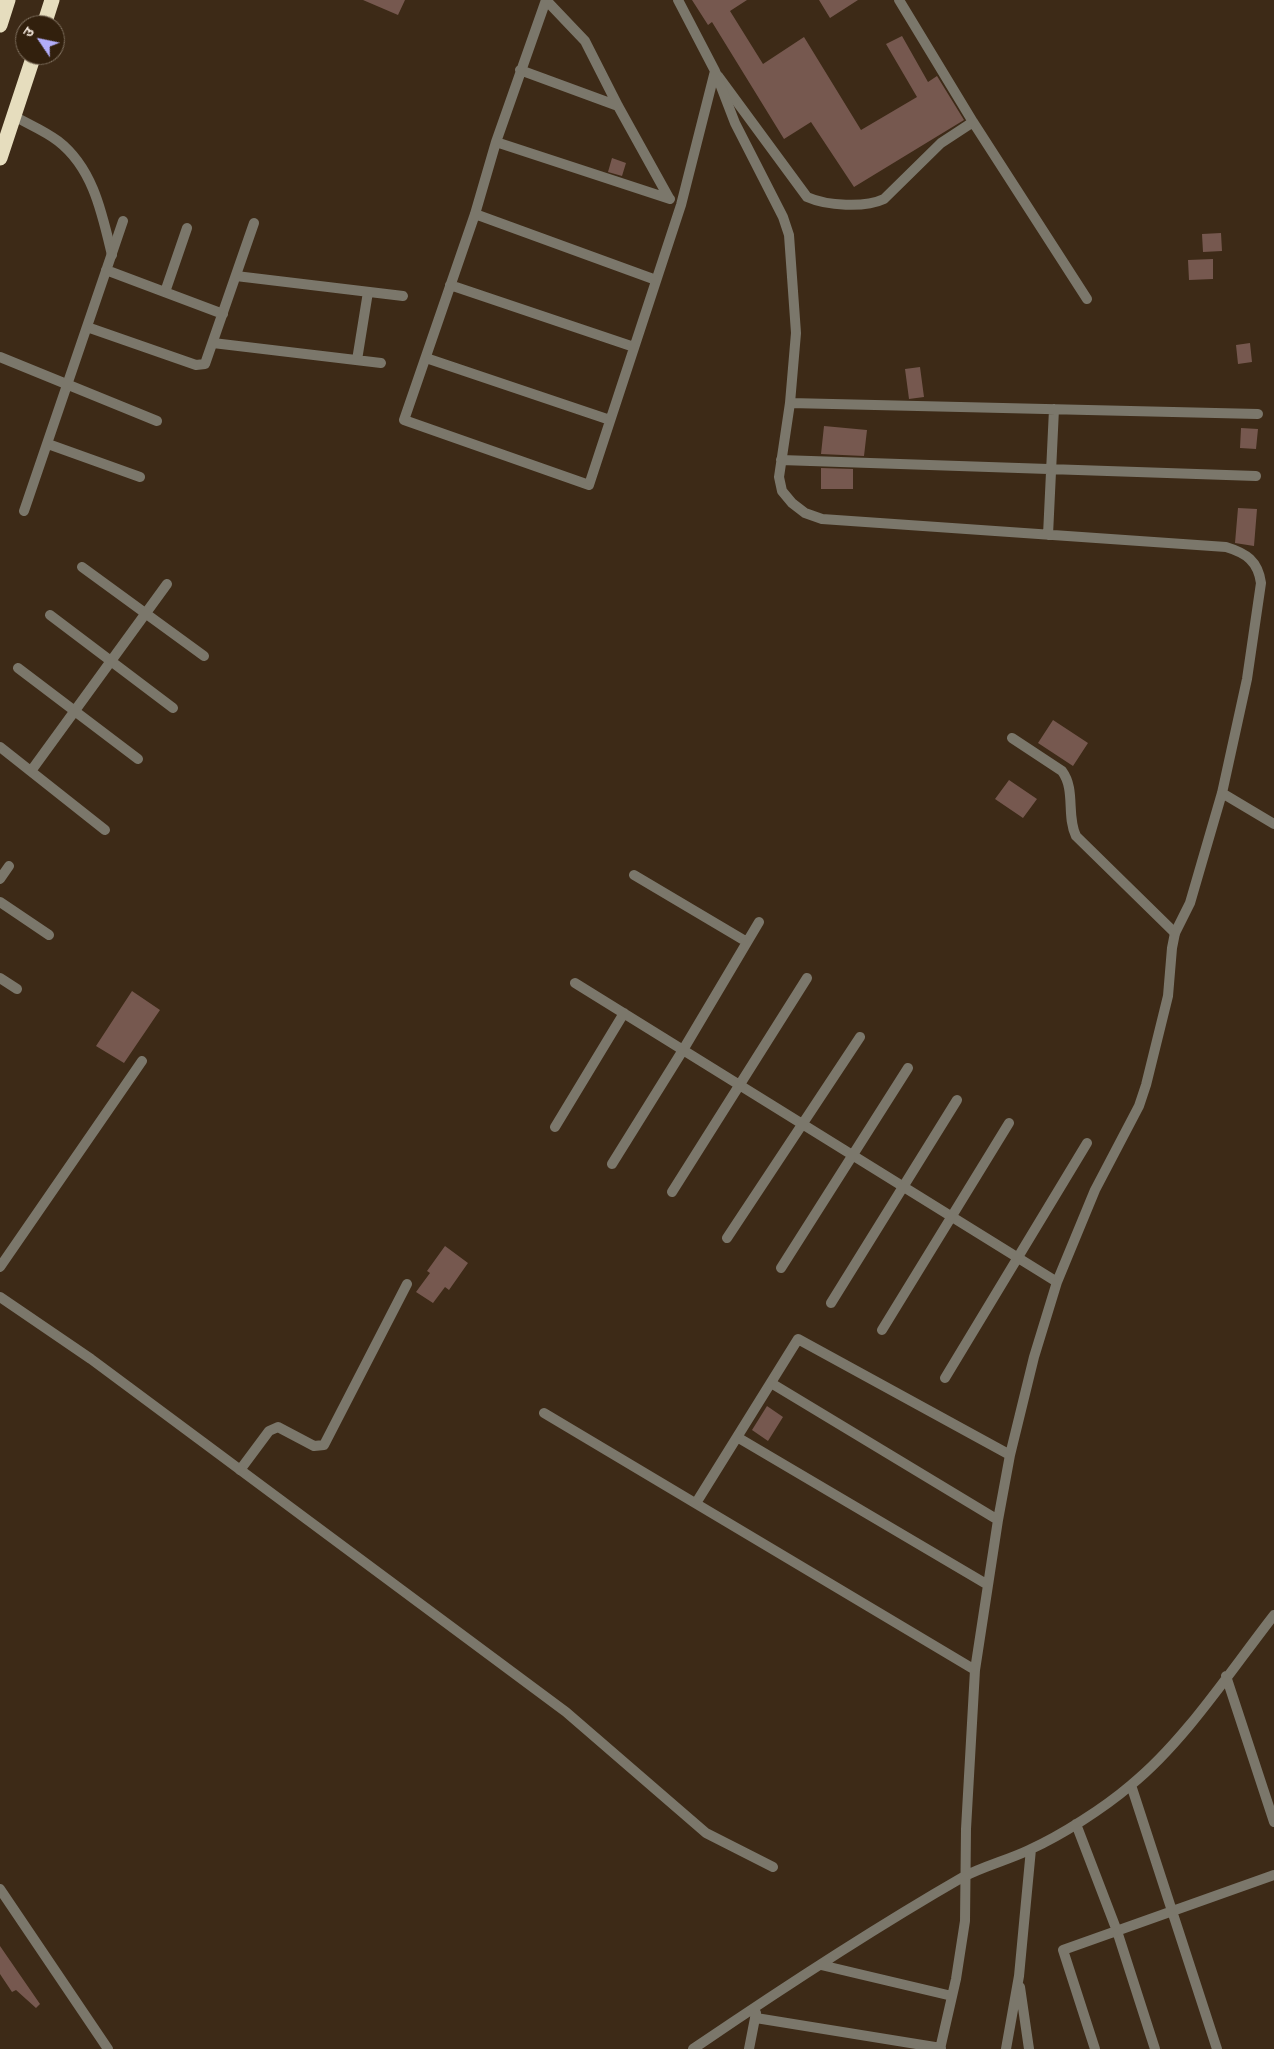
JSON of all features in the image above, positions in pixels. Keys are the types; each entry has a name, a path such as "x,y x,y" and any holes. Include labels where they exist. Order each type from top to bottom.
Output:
{"highway":[{"path":"0,25 8,0"},
{"path":"47,15 52,0"},
{"path":"0,158 31,65"}],"street":[{"path":"669,198 618,106 585,41 546,0 520,70 475,214 404,420 589,485 681,205 715,71"},
{"path":"678,0 715,71 735,123 783,217 789,235 792,254 792,292 796,333 790,403 779,477 782,490 792,503 805,513 822,519 1226,547 1249,557 1256,564 1260,573 1260,592 1246,679 1222,793 1190,902 1175,933 1168,996 1139,1106 1095,1190 1057,1282 1034,1357 1010,1456 998,1520 975,1670 965,1876 965,1921 952,1996 940,2049 756,2018"},
{"path":"899,0 973,122 1087,299"},
{"path":"520,70 618,106"},
{"path":"715,71 807,197 820,203 872,204 884,199 940,143 973,122"},
{"path":"14,116 56,140 69,151 81,166 91,182 112,254"},
{"path":"496,142 669,198 681,205"},
{"path":"475,214 656,280"},
{"path":"24,512 123,221"},
{"path":"87,328 196,365 205,364 254,223"},
{"path":"165,292 187,228"},
{"path":"106,270 223,314"},
{"path":"236,276 403,296"},
{"path":"450,285 634,347"},
{"path":"357,360 368,292"},
{"path":"213,343 380,362"},
{"path":"0,357 157,421"},
{"path":"426,358 610,420"},
{"path":"790,403 1258,414"},
{"path":"1048,535 1054,409"},
{"path":"48,444 140,477"},
{"path":"781,460 1256,476"},
{"path":"82,567 204,656"},
{"path":"31,771 168,584"},
{"path":"50,615 173,708"},
{"path":"18,668 138,759"},
{"path":"1012,738 1062,771 1067,778 1071,826 1076,836 1175,933"},
{"path":"0,747 105,830"},
{"path":"1222,793 1274,824"},
{"path":"0,879 9,866"},
{"path":"634,874 747,942"},
{"path":"0,902 49,935"},
{"path":"612,1164 759,922"},
{"path":"0,978 17,989"},
{"path":"672,1192 807,978"},
{"path":"575,982 1057,1282"},
{"path":"555,1127 624,1013"},
{"path":"728,1238 860,1036"},
{"path":"0,1268 142,1061"},
{"path":"781,1268 908,1068"},
{"path":"830,1303 956,1100"},
{"path":"882,1330 1009,1123"},
{"path":"945,1378 1087,1143"},
{"path":"240,1470 269,1431 278,1428 314,1446 324,1445 407,1284"},
{"path":"0,1297 91,1359 566,1712 706,1833 773,1867"},
{"path":"696,1504 798,1339 1010,1456"},
{"path":"771,1383 998,1520"},
{"path":"544,1413 975,1670"},
{"path":"737,1438 988,1585"},
{"path":"693,2049 821,1964 965,1876 1031,1849 1076,1824 1131,1785 1190,1724 1274,1615"},
{"path":"1226,1676 1274,1822"},
{"path":"1131,1785 1217,2049"},
{"path":"1076,1824 1117,1931 1155,2049"},
{"path":"1006,2049 1019,1976 1031,1849"},
{"path":"1095,2049 1063,1950 1274,1875"},
{"path":"0,1889 108,2049"},
{"path":"821,1964 952,1996"},
{"path":"1019,1976 1029,2049"},
{"path":"750,2049 757,2005"}],"building":[{"path":"363,0 405,0 398,15"},
{"path":"692,0 747,0 730,11 763,64 804,37 861,130 917,97 886,44 902,36 928,82 937,76 964,120 854,187 811,122 784,139 712,22 708,25"},
{"path":"819,0 858,0 830,18"},
{"path":"612,158 626,163 622,176 608,172"},
{"path":"1221,233 1222,251 1203,252 1202,234"},
{"path":"1213,259 1213,279 1189,280 1188,260"},
{"path":"1250,343 1252,362 1238,364 1236,345"},
{"path":"920,367 924,397 909,399 905,369"},
{"path":"824,426 867,430 864,456 821,454"},
{"path":"1241,428 1258,429 1256,449 1240,448"},
{"path":"821,468 853,469 853,489 821,489"},
{"path":"1238,508 1257,509 1254,546 1235,543"},
{"path":"1053,720 1088,743 1073,766 1038,743"},
{"path":"1009,780 1037,799 1023,818 995,799"},
{"path":"132,991 160,1010 124,1063 96,1046"},
{"path":"445,1246 468,1263 449,1290 445,1287 433,1303 416,1292 430,1273 427,1271"},
{"path":"767,1406 783,1417 768,1441 752,1430"},
{"path":"0,1946 40,2004 36,2008 16,1990 12,1992 0,1974"}]}
